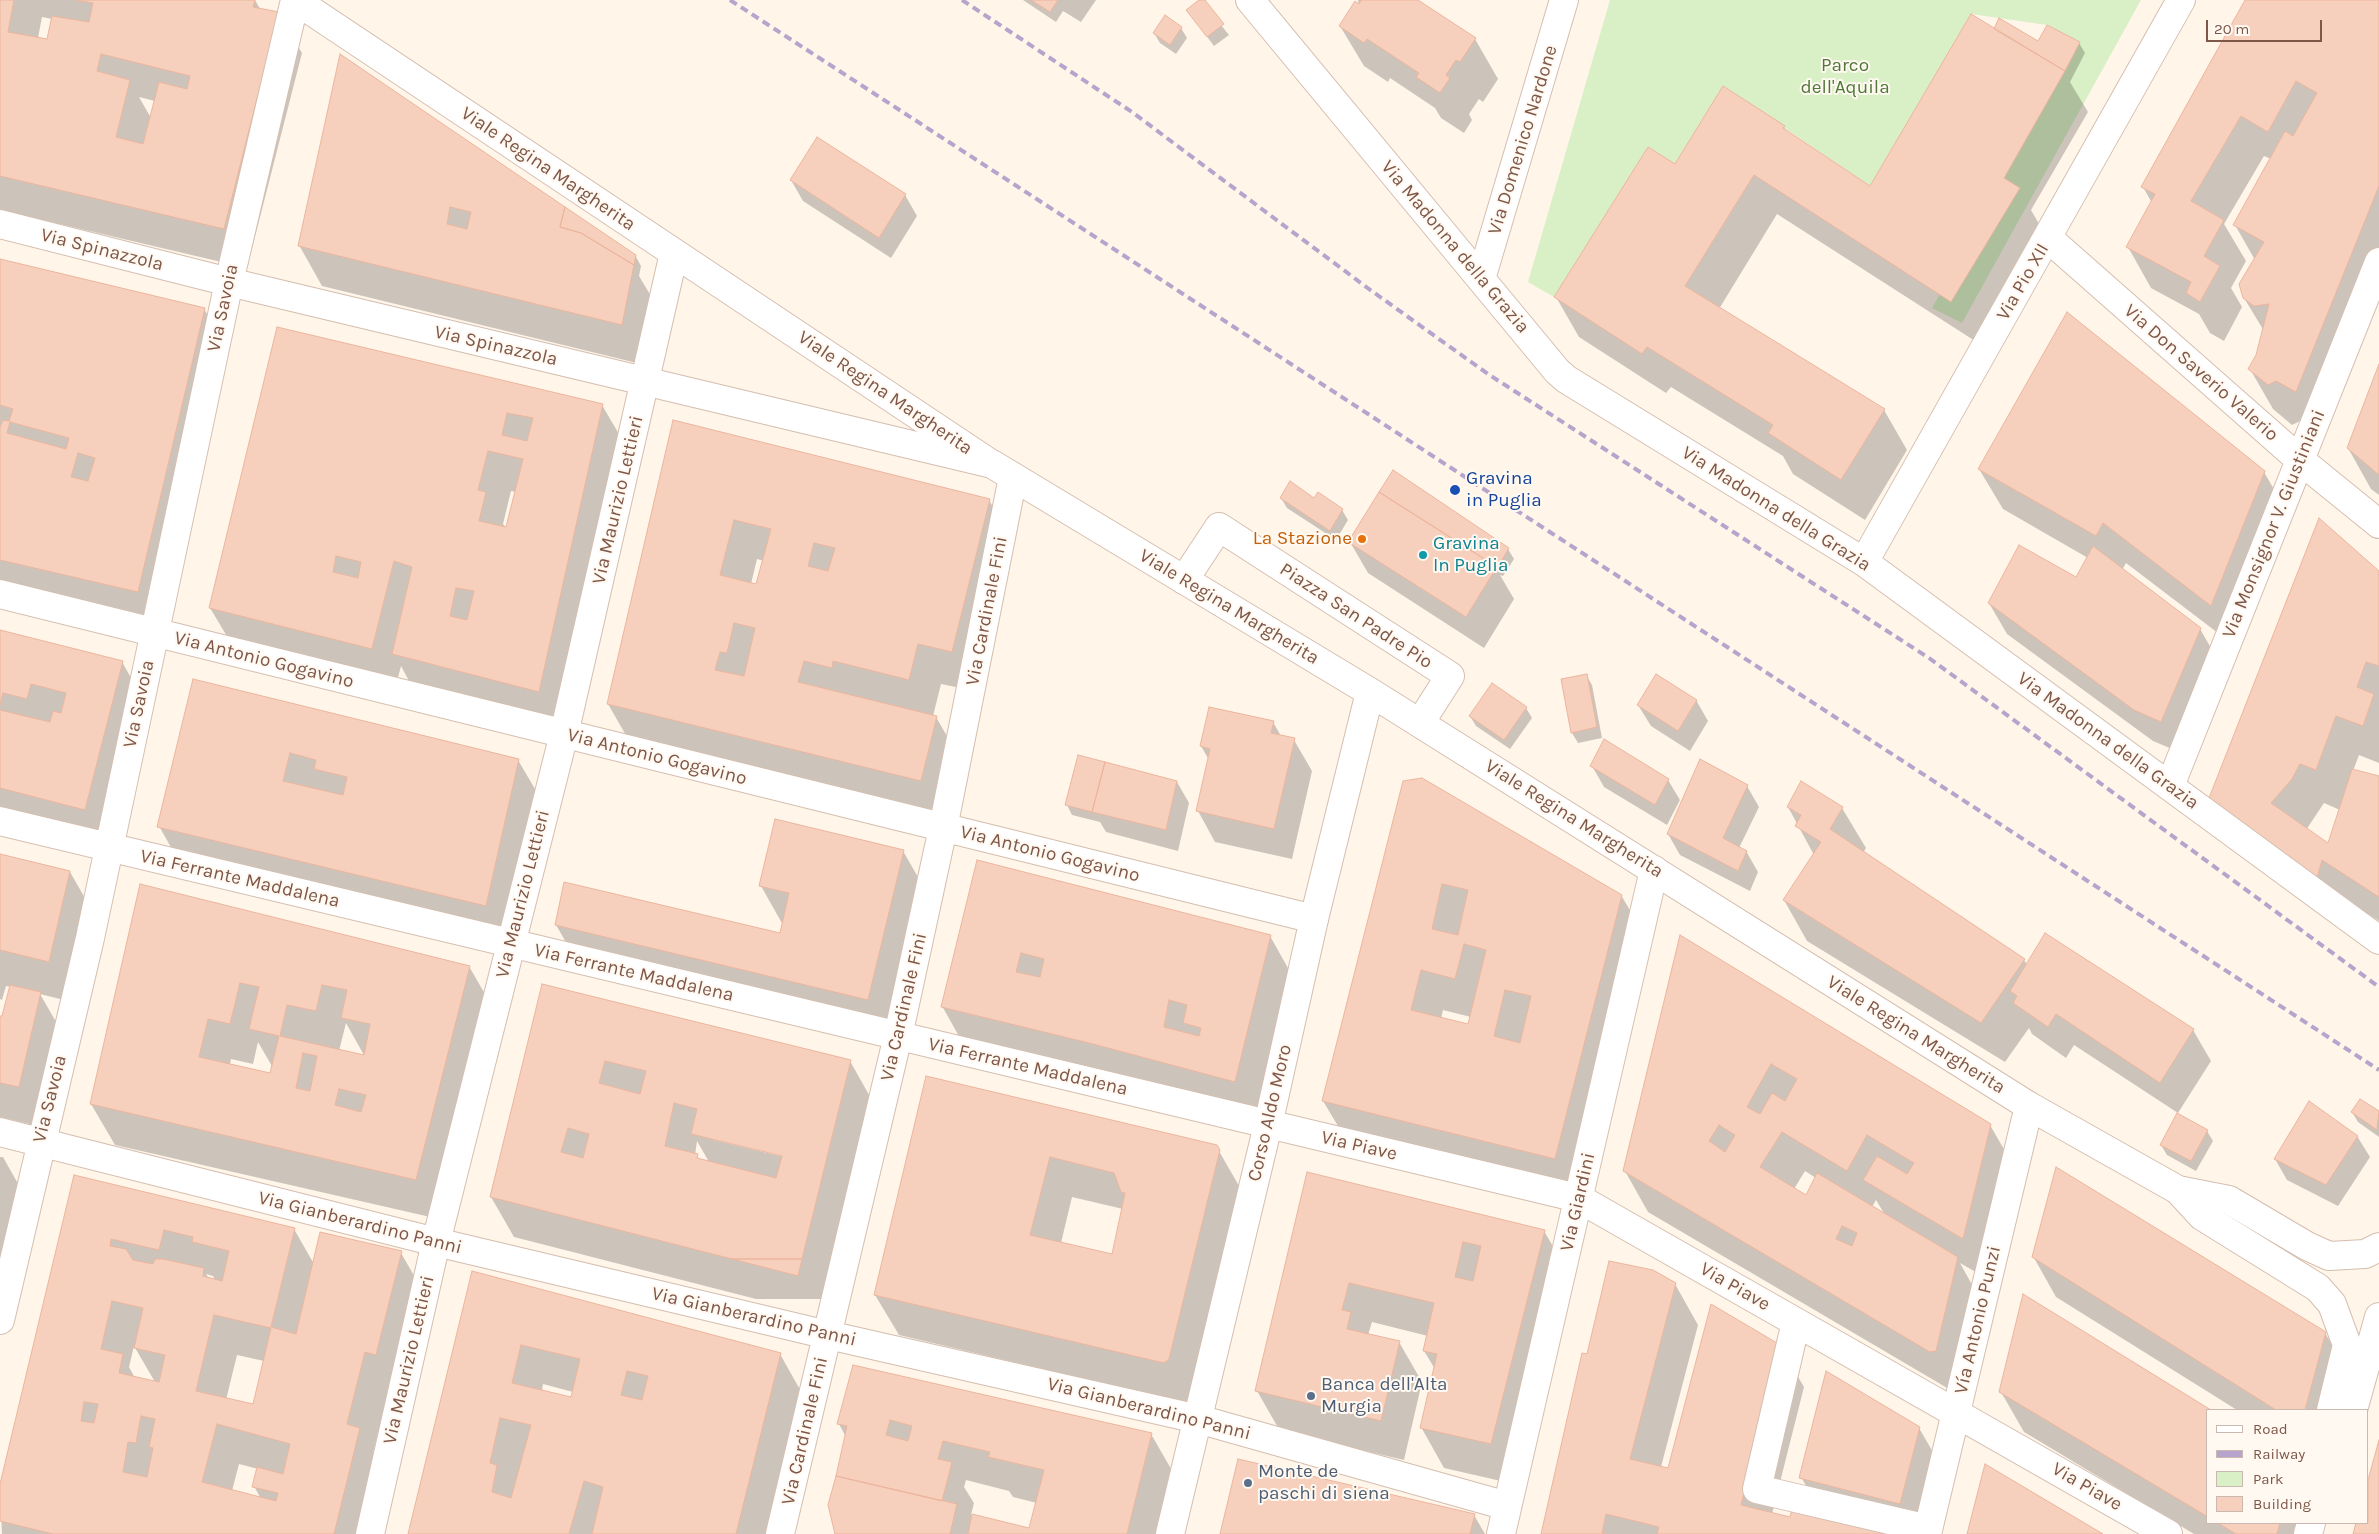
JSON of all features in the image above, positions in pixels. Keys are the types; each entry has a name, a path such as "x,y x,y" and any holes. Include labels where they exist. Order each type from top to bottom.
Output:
{"street":[{"name":"Viale Regina Margherita","path":"295,0 1003,471 1370,692 2029,1106 2178,1190 2202,1216 2318,1288 2332,1304 2340,1321 2347,1345 2331,1409"},
{"name":"Via Savoia","path":"0,1320 40,1143 90,938 229,282 295,0"},
{"name":"Via Madonna della Grazia","path":"1250,0 1557,371 1566,379 1864,562 2379,940"},
{"name":"Via Domenico Nardone","path":"1481,279 1564,0"},
{"name":"Via Pio XII","path":"1864,562 2181,0"},
{"name":"Via Spinazzola","path":"0,224 229,282 645,382 1003,471"},
{"name":"Via Don Saverio Valerio","path":"2048,238 2300,460 2379,524"},
{"name":"Via Maurizio Lettieri","path":"370,1534 436,1242 564,734 674,253"},
{"name":"Via Monsignor V. Giustiniani","path":"2170,786 2379,262"},
{"name":"Via Cardinale Fini","path":"780,1534 898,1036 943,828 1003,471"},
{"name":"Piazza San Padre Pio","path":"1184,580 1219,527 1450,676 1420,723"},
{"name":"Via Antonio Gogavino","path":"0,594 1314,919"},
{"name":"Corso Aldo Moro","path":"1170,1534 1268,1124 1314,919 1370,692"},
{"name":"Via Ferrante Maddalena","path":"0,821 1268,1124"},
{"name":"Via Giardini","path":"1501,1534 1654,870"},
{"name":"Vía Antonio Punzi","path":"1927,1532 2029,1106"},
{"name":"Via Piave","path":"1268,1124 1578,1198 2168,1534"},
{"name":"Via Gianberardino Panni","path":"0,1132 436,1242 828,1335 1198,1419 1507,1506"},
{"name":"Viale Regina Margherita","path":"2178,1190 2229,1200 2307,1246 2329,1256 2365,1254 2379,1247"},
{"path":"2353,1409 2379,1317"},
{"path":"1796,1322 1757,1489 1927,1532"}],"green space":[{"name":"Parco dell'Aquila","path":"1610,0 2141,0 1962,323 1932,308 2080,42 2047,25 1971,14 1870,186 1723,86 1675,164 1648,147 1554,297 1528,282"}],"building":[{"path":"0,0 14,0 8,32 47,39 52,16 89,22 93,3 75,0 255,0 253,7 279,12 224,229 0,176","holes":["101,54 190,76 187,89 159,82 143,144 116,137 130,80 97,71"]},
{"path":"1031,0 1058,0 1050,12"},
{"path":"1199,0 1205,0 1224,24 1207,37 1186,10"},
{"path":"1361,0 1418,0 1476,38 1460,62 1456,60 1446,75 1450,78 1440,93 1416,77 1419,73 1367,39 1364,43 1339,26 1355,1 1359,4"},
{"path":"2245,0 2379,0 2379,186 2296,392 2276,381 2268,385 2248,369 2256,355 2269,304 2254,306 2243,298 2239,284 2264,242 2233,225 2285,131 2293,136 2317,93 2296,81 2268,132 2241,116 2191,201 2224,220 2204,256 2220,266 2200,302 2186,293 2191,282 2126,247 2155,194 2141,187"},
{"path":"1971,14 2065,71 2004,178 2020,188 1951,302 1754,175 1685,286 1885,409 1841,480 1768,433 1773,425 1647,347 1642,354 1554,297 1648,147 1675,164 1723,86 1785,126 1783,128 1870,186"},
{"path":"1165,15 1182,27 1170,45 1153,33"},
{"path":"1999,18 2038,41 2047,25 2080,42 2065,71 1994,29"},
{"path":"340,54 565,207 560,227 581,233 634,265 622,325 298,246","holes":["450,207 471,212 467,229 447,224"]},
{"path":"817,137 906,194 879,238 790,180"},
{"path":"565,207 636,255 634,265 581,233 560,227"},
{"path":"0,259 205,308 138,592 0,560 0,427 3,420 9,421 13,409 0,405","holes":["10,422 69,438 66,449 7,433","78,453 95,458 88,481 71,477"]},
{"path":"2067,312 2265,471 2211,606 2103,523 2096,536 1978,469"},
{"path":"277,327 603,404 539,692 392,654 412,567 394,561 372,649 209,608","holes":["507,413 533,418 527,441 502,435","488,451 523,459 506,527 479,521 486,492 478,490","336,556 361,562 358,578 333,572","456,588 474,591 467,620 450,616"]},
{"path":"2379,364 2379,475 2347,448"},
{"path":"673,420 990,499 952,652 918,644 909,680 833,661 832,668 804,661 798,682 937,716 921,781 607,704","holes":["734,520 771,529 756,584 720,575","814,543 835,548 828,571 808,566","734,623 755,628 744,676 715,670 720,652 727,653"]},
{"path":"1393,470 1509,548 1499,565 1497,567 1379,492"},
{"path":"1290,481 1314,498 1318,492 1343,509 1330,531 1280,498"},
{"name":"Gravina In Puglia","path":"1379,492 1497,567 1466,617 1348,542"},
{"path":"2319,518 2379,571 2379,666 2366,662 2357,687 2374,694 2363,726 2336,716 2316,770 2300,764 2292,779 2271,803 2328,843 2352,769 2379,776 2379,897 2322,860 2317,878 2209,798"},
{"path":"2019,545 2076,577 2093,546 2201,628 2161,722 2134,710 1988,603"},
{"path":"0,630 123,661 85,810 0,788 0,710 50,722 53,711 61,713 66,693 31,684 27,699 3,693 0,705"},
{"path":"1587,674 1597,727 1571,733 1561,679"},
{"path":"1656,674 1697,700 1678,731 1637,705"},
{"path":"193,679 519,759 486,906 157,827","holes":["290,753 316,760 314,769 347,777 343,795 283,781"]},
{"path":"1492,683 1527,707 1504,740 1469,716"},
{"path":"1209,707 1274,721 1271,733 1295,738 1274,829 1196,811 1210,749 1200,746"},
{"path":"1604,739 1669,779 1655,805 1590,766"},
{"path":"1078,755 1105,762 1092,812 1065,805"},
{"path":"1700,759 1748,785 1723,838 1747,851 1738,871 1667,834"},
{"path":"1105,762 1177,781 1166,830 1092,812"},
{"path":"1422,778 1622,895 1555,1159 1322,1101 1403,781","holes":["1442,884 1468,890 1458,935 1432,929","1464,944 1486,950 1468,1024 1411,1010 1421,970 1455,979","1505,990 1531,996 1520,1043 1494,1036"]},
{"path":"1801,781 1843,807 1830,829 2025,959 1981,1023 1783,900 1821,842 1795,826 1801,815 1787,807"},
{"path":"775,819 904,850 868,1000 555,925 564,882 780,933 789,893 759,886"},
{"path":"0,854 70,871 49,962 0,950"},
{"path":"977,860 1271,935 1235,1082 1093,1044 941,1007","holes":["1021,953 1044,959 1040,977 1016,972","1169,1000 1187,1005 1183,1023 1201,1028 1199,1036 1164,1027"]},
{"path":"140,884 470,966 416,1180 90,1104","holes":["240,983 259,987 249,1029 279,1036 270,1073 199,1057 208,1019 230,1024","322,985 347,990 341,1018 370,1024 364,1055 280,1036 287,1005 316,1011","303,1053 317,1056 310,1091 296,1088","339,1089 366,1095 361,1112 335,1105"]},
{"path":"2045,933 2194,1029 2160,1083 2056,1014 2048,1027 2013,1003 2017,996 2010,991"},
{"path":"1680,935 1991,1124 1963,1239 1863,1180 1877,1156 1907,1174 1914,1163 1867,1135 1847,1171 1782,1132 1760,1167 1806,1195 1817,1173 1958,1257 1936,1351 1930,1352 1623,1171","holes":["1771,1064 1797,1079 1785,1101 1772,1093 1760,1114 1747,1107","1719,1125 1735,1135 1725,1152 1709,1141","1842,1226 1857,1233 1852,1246 1836,1239"]},
{"path":"542,984 851,1060 802,1259 732,1259 490,1197","holes":["605,1061 646,1071 640,1094 599,1083","674,1103 697,1109 691,1134 782,1156 776,1178 697,1158 698,1154 665,1146","568,1128 589,1134 583,1158 561,1152"]},
{"path":"10,985 41,992 19,1087 0,1083 0,1016 2,1016"},
{"path":"926,1076 1217,1145 1220,1150 1169,1359 1164,1363 874,1295","holes":["1050,1157 1114,1173 1121,1192 1125,1193 1112,1254 1030,1235"]},
{"path":"2360,1099 2379,1111 2377,1130 2351,1112"},
{"path":"2309,1101 2358,1136 2326,1185 2274,1159"},
{"path":"2177,1113 2208,1130 2191,1161 2160,1145"},
{"path":"2056,1167 2326,1332 2305,1409 2274,1409 2032,1257"},
{"path":"1307,1172 1545,1230 1491,1444 1420,1428 1437,1354 1423,1351 1434,1303 1349,1283 1342,1310 1351,1312 1347,1329 1400,1341 1381,1421 1255,1391","holes":["1463,1242 1481,1246 1473,1281 1455,1277"]},
{"path":"74,1175 295,1228 271,1327 296,1334 320,1232 402,1251 376,1355 365,1352 347,1424 360,1428 334,1534 53,1534 0,1521 0,1484","holes":["164,1230 193,1237 192,1242 229,1251 222,1281 203,1276 204,1268 163,1259 155,1259 153,1264 133,1260 126,1249 110,1246 111,1239 159,1250","112,1301 143,1308 134,1348 165,1355 159,1382 119,1373 123,1354 101,1349","214,1315 271,1328 253,1404 196,1391","84,1402 98,1404 94,1423 81,1421","141,1416 155,1419 149,1447 153,1448 147,1477 123,1472 128,1442 136,1443","217,1424 290,1444 283,1474 257,1467 252,1487 278,1493 276,1501 202,1482"]},
{"path":"732,1259 802,1259 798,1276"},
{"path":"1609,1261 1653,1270 1676,1283 1630,1459 1668,1468 1711,1304 1782,1346 1741,1505 1790,1517 1792,1509 1893,1534 1657,1534 1659,1527 1606,1514 1602,1533 1605,1534 1541,1534 1582,1353 1587,1354"},
{"path":"472,1271 781,1353 736,1534 592,1534 603,1487 584,1481 569,1534 408,1534","holes":["521,1345 580,1359 571,1397 512,1383","627,1371 648,1376 642,1400 621,1395","500,1418 531,1425 511,1498 492,1492 497,1465 490,1463"]},
{"path":"2023,1294 2209,1409 2206,1409 2206,1516 1999,1392"},
{"path":"853,1365 1152,1433 1127,1534 968,1534 972,1514 1029,1528 1044,1470 988,1457 990,1452 943,1441 938,1459 952,1462 942,1501 836,1476 847,1426 837,1424","holes":["890,1420 912,1426 908,1441 886,1435"]},
{"path":"1826,1371 1920,1427 1900,1504 1799,1478"},
{"path":"2379,1440 2379,1534 2353,1534 2356,1524 2369,1524 2369,1476"},
{"path":"1238,1459 1475,1514 1470,1534 1220,1534"},
{"path":"1985,1464 2103,1534 1967,1534"},
{"path":"836,1476 957,1504 950,1534 835,1534 828,1505"},
{"path":"2220,1524 2280,1524 2277,1534 2236,1534"}],"railway":[{"path":"730,0 2379,1070"},
{"path":"962,0 1132,112 1369,289 1488,374 1929,658 2379,987"}],"place":[{"name":"Gravina in Puglia","path":"1455,490"},
{"name":"La Stazione","path":"1362,539"},
{"name":"Gravina In Puglia","path":"1423,555"},
{"name":"Banca dell'Alta Murgia","path":"1311,1396"},
{"name":"Monte de paschi di siena","path":"1248,1483"}]}
